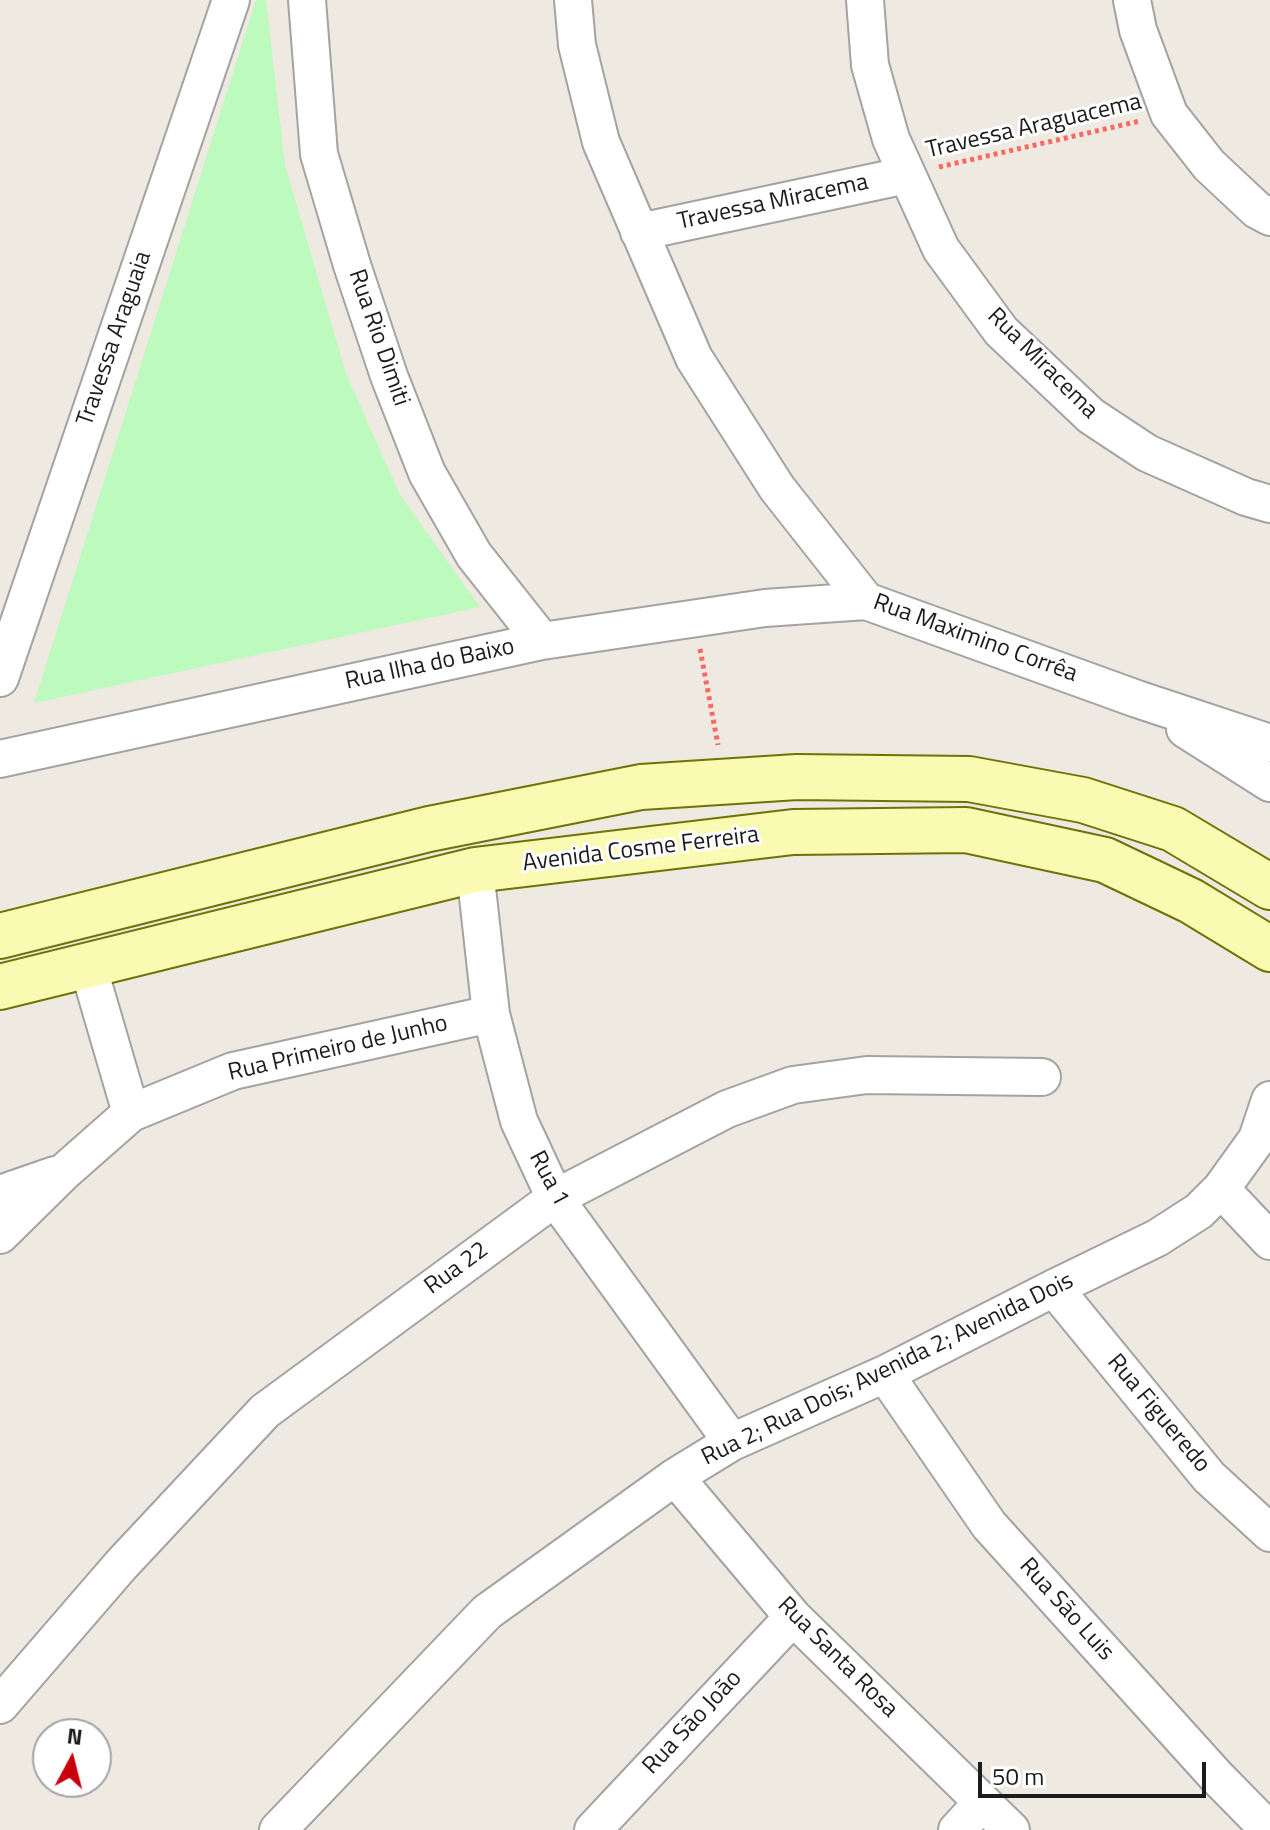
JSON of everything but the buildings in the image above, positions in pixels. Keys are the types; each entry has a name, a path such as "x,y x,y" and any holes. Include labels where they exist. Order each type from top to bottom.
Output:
{"main road":[{"path":"0,936 429,829 641,787 797,777 969,779 1083,800 1173,829 1270,887"},
{"name":"Avenida Cosme Ferreira","path":"0,987 475,870 793,832 966,830 1105,860 1191,901 1270,949"}],"street":[{"name":"Travessa Araguaia","path":"0,678 231,0"},
{"name":"Rua Rio Dimiti","path":"307,0 319,154 389,376 427,473 474,555 542,641"},
{"name":"Rua Maximino Corrêa","path":"573,0 577,45 601,142 694,358 777,488 866,601 1137,699 1270,743"},
{"name":"Rua Miracema","path":"865,0 870,65 891,139 941,249 1001,331 1091,416 1147,453 1246,497 1270,504"},
{"path":"1132,0 1138,30 1169,114 1209,165 1257,210 1270,217"},
{"name":"Travessa Miracema","path":"639,232 907,175"},
{"name":"Rua Ilha do Baixo","path":"0,759 542,641 765,608 866,601"},
{"path":"1137,699 1270,783"},
{"name":"Rua 1","path":"475,870 491,1014 519,1121 555,1198 732,1442"},
{"path":"88,966 131,1113"},
{"name":"Rua Primeiro de Junho","path":"0,1235 64,1172 131,1113 233,1071 491,1014"},
{"name":"Rua 22","path":"0,1705 121,1565 265,1411 555,1198 727,1109 793,1085 867,1075 1042,1077"},
{"name":"Rua 2; Rua Dois; Avenida 2; Avenida Dois","path":"278,1830 487,1612 675,1477 732,1442 885,1374 1157,1238 1199,1211 1221,1189 1257,1139 1270,1100"},
{"path":"0,1194 64,1172"},
{"path":"1221,1189 1270,1241"},
{"name":"Rua Figueredo","path":"1054,1288 1209,1477 1270,1533"},
{"name":"Rua São Luis","path":"885,1374 989,1525 1216,1776 1269,1830"},
{"name":"Rua Santa Rosa","path":"675,1477 793,1617 1011,1830"},
{"name":"Rua São João","path":"593,1830 793,1617"},
{"path":"957,1830 982,1803"}],"path":[{"name":"Travessa Araguacema","path":"907,175 1169,114"},
{"path":"695,618 724,781"}],"green space":[{"path":"256,0 266,0 285,165 346,374 400,495 480,607 34,703"}]}
